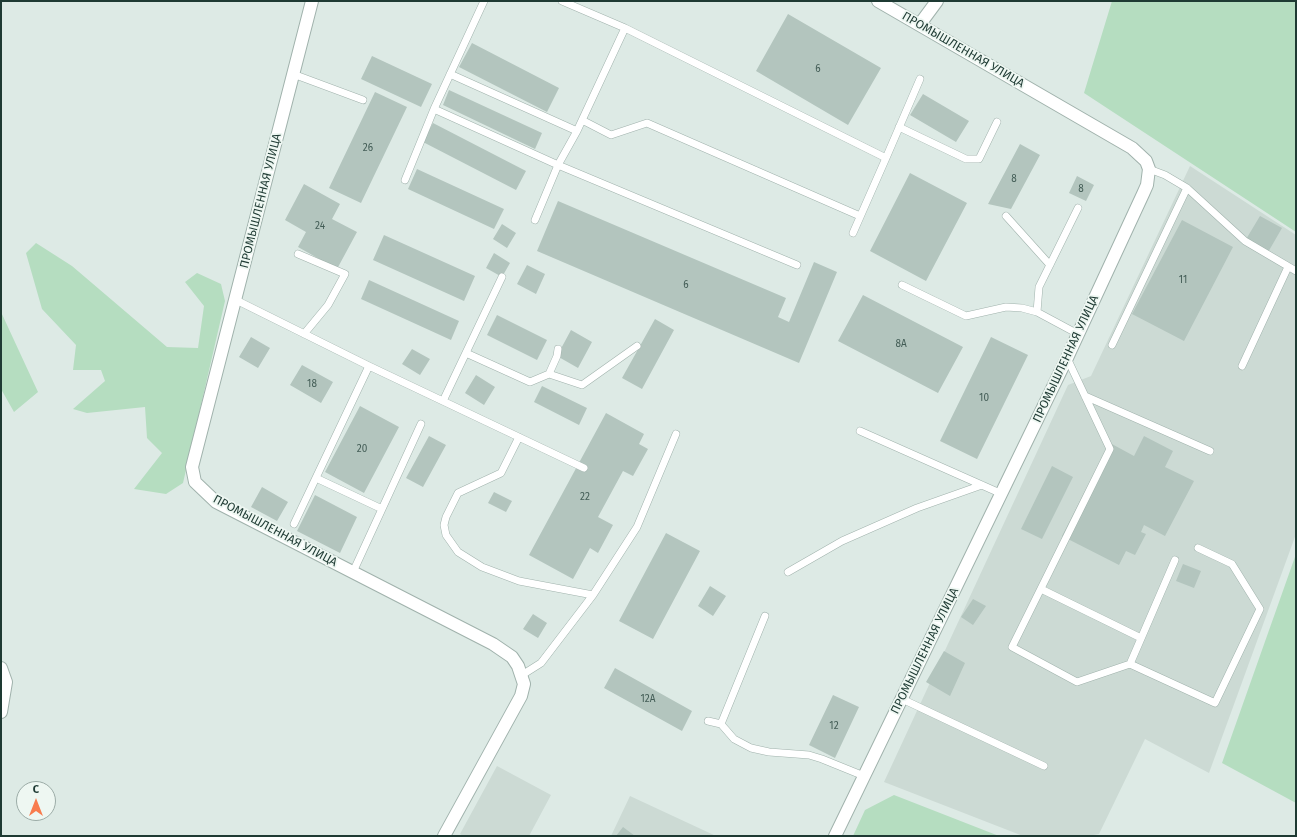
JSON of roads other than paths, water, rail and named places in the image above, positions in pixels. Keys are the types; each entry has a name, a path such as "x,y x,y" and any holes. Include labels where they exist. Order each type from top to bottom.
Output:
{"street":[{"name":"ПРОМЫШЛЕННАЯ УЛИЦА","path":"312,1 236,300 195,451 192,468 195,482 216,502 493,644 512,657 522,675"},
{"name":"ПРОМЫШЛЕННАЯ УЛИЦА","path":"835,836 1068,358 1147,185 1149,169 1146,161 1132,148 878,1"},
{"path":"920,24 937,1"},
{"path":"1,668 6,682 1,712"},
{"path":"444,836 521,696 524,684 522,675"}],"lane":[{"path":"405,180 434,109 484,1"},
{"path":"565,2 625,28 886,158"},
{"path":"535,220 558,165 582,120 625,28"},
{"path":"293,74 363,100"},
{"path":"450,74 577,130"},
{"path":"853,233 920,79"},
{"path":"434,109 558,165 797,266"},
{"path":"582,120 611,135 647,123 860,216"},
{"path":"899,127 966,159 979,159 997,122"},
{"path":"1149,169 1166,175 1187,188 1245,241 1296,272"},
{"path":"1112,345 1187,188"},
{"path":"1037,312 1039,287 1078,208"},
{"path":"1006,216 1050,264"},
{"path":"298,254 345,274 328,305 304,334"},
{"path":"1242,366 1288,267"},
{"path":"443,401 502,277"},
{"path":"902,285 966,316 1006,307 1022,308 1037,312 1078,334"},
{"path":"236,300 368,366 584,468"},
{"path":"466,352 530,382 549,374 582,385 637,346"},
{"path":"549,374 557,356 558,349"},
{"path":"1068,358 1110,449 1012,647 1077,682 1130,664 1215,703 1260,608 1232,564 1198,548"},
{"path":"294,524 368,366"},
{"path":"1085,396 1210,451"},
{"path":"352,572 421,424"},
{"path":"860,431 1002,494"},
{"path":"522,675 541,663 593,595 638,527 676,434"},
{"path":"519,437 501,473 458,493 446,517 444,526 446,535 458,552 494,572 519,581 593,595"},
{"path":"316,478 382,509"},
{"path":"788,572 842,541 916,508 982,485"},
{"path":"1130,664 1175,560"},
{"path":"1041,589 1141,638"},
{"path":"720,724 765,616"},
{"path":"902,699 1044,766"},
{"path":"708,721 720,724 734,739 751,748 769,752 809,755 864,776"}]}
